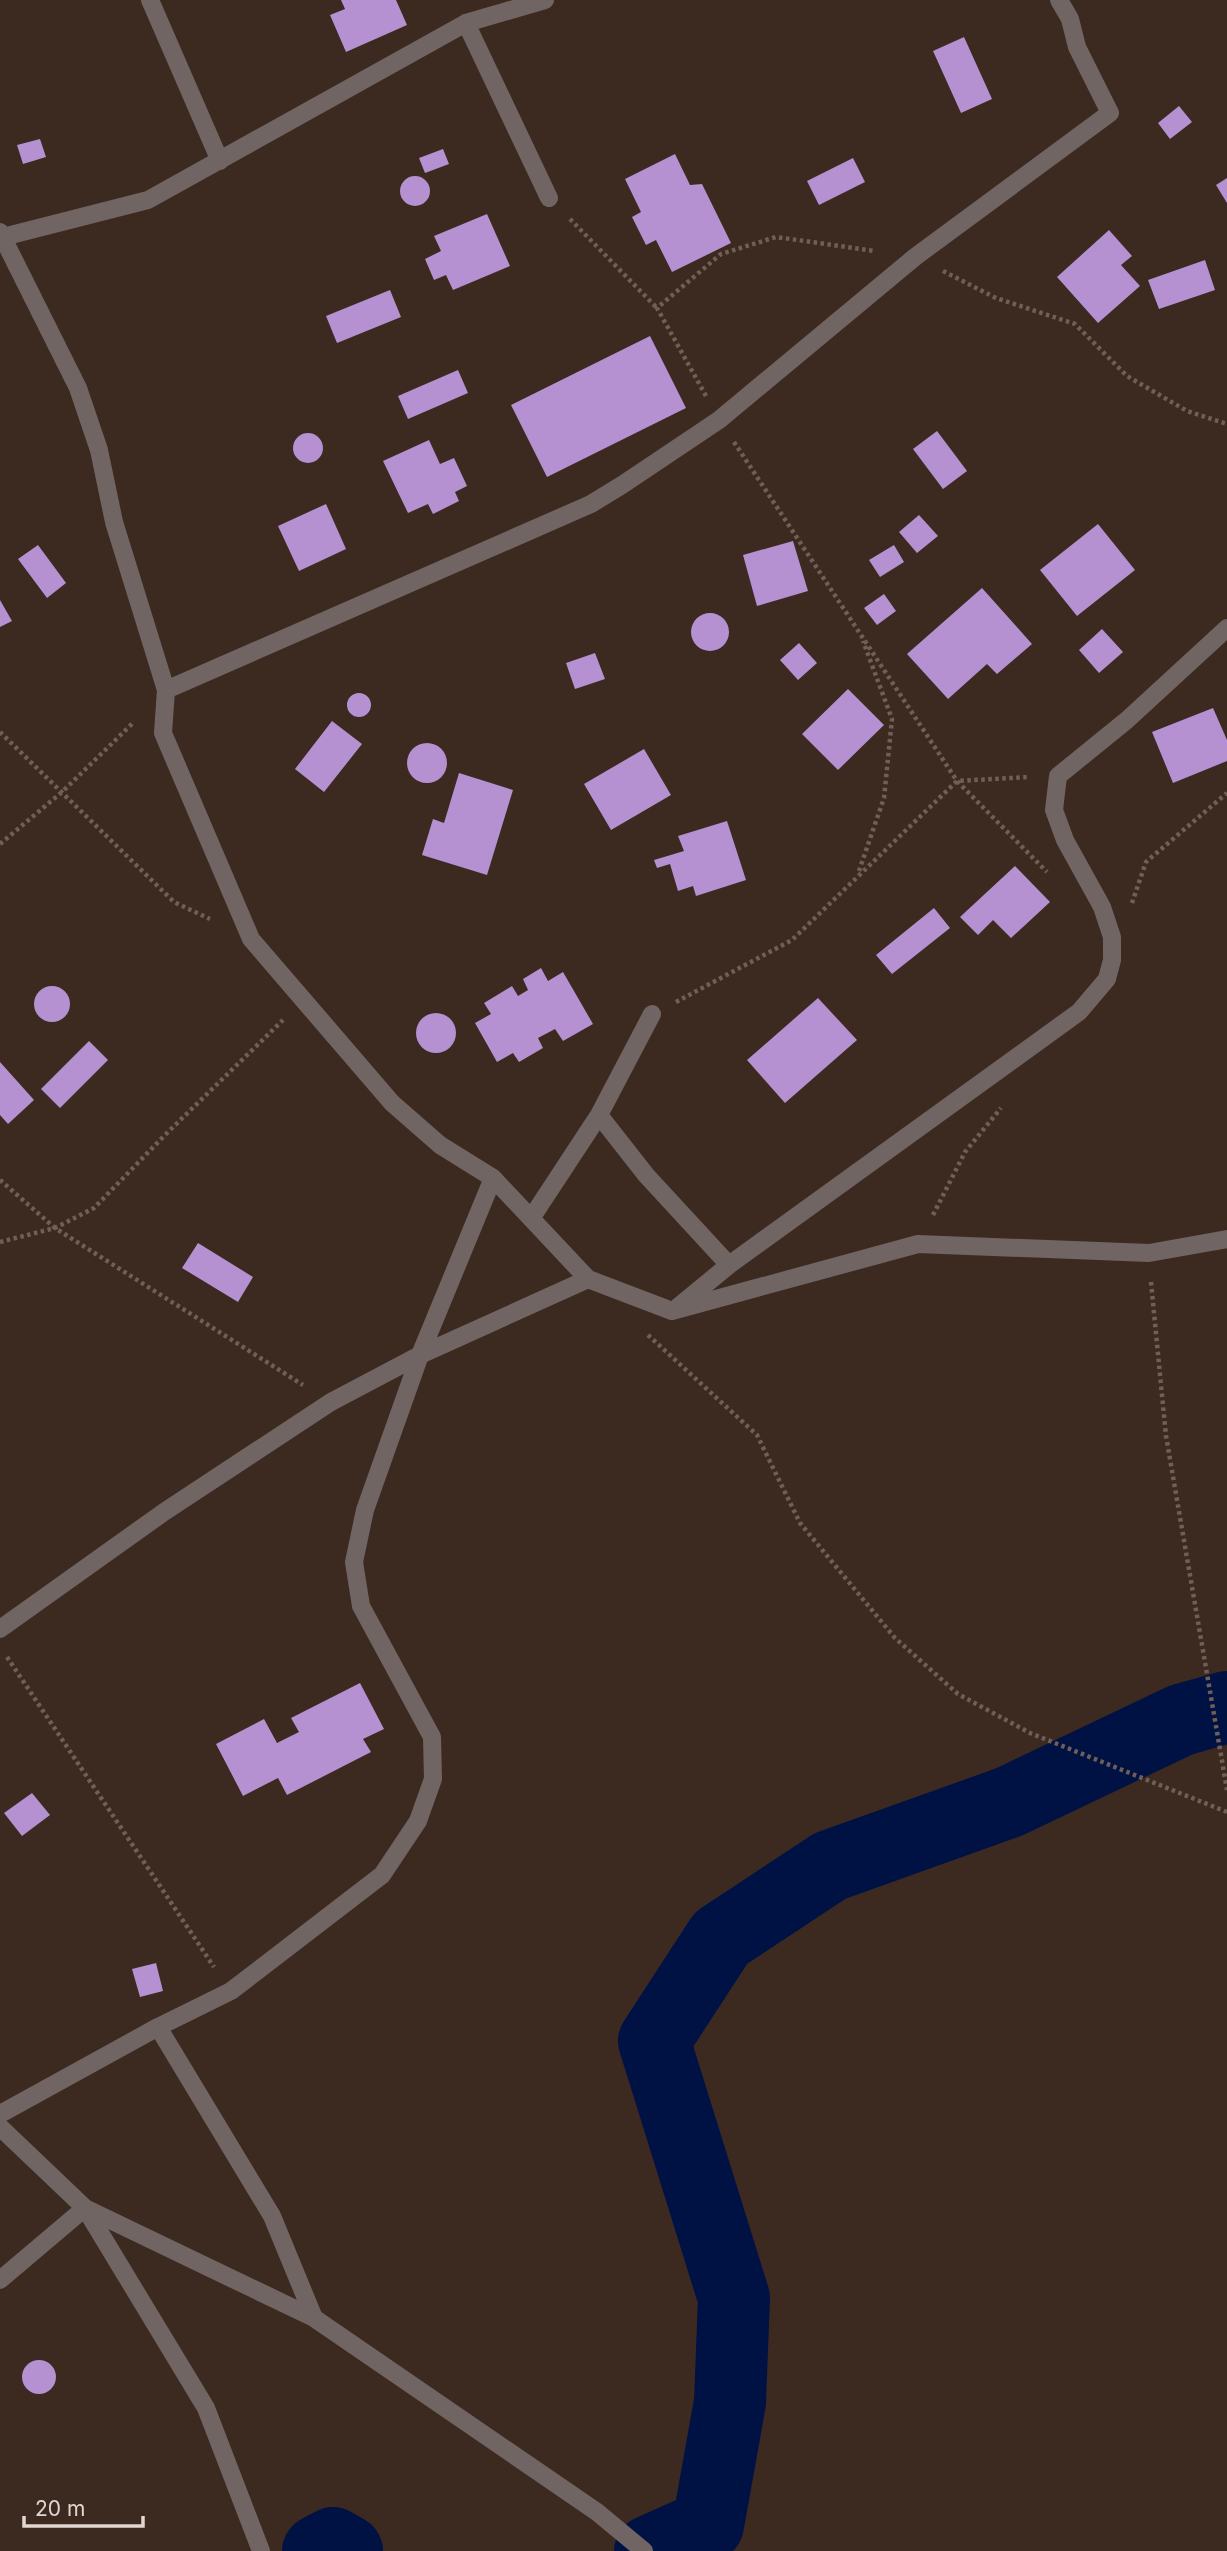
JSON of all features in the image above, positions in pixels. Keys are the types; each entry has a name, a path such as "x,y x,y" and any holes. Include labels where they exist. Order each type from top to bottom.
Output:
{"street":[{"path":"150,0 220,161"},
{"path":"545,0 466,23 149,200 1,237 78,388 99,450 114,522 166,690 163,733 251,939 392,1103 440,1145 493,1178 588,1279 672,1311 918,1244 1149,1253 1224,1237"},
{"path":"166,690 591,504 719,419 915,257 1110,113 1077,47 1070,19 1059,0"},
{"path":"466,23 549,198"},
{"path":"672,1311 729,1265 1079,1012 1107,979 1112,960 1112,937 1102,907 1065,840 1054,810 1058,776 1127,720 1227,628"},
{"path":"532,1217 599,1115 652,1014"},
{"path":"599,1115 646,1175 729,1265"},
{"path":"0,2114 158,2026 230,1991 382,1875 418,1821 433,1779 432,1737 361,1606 354,1562 365,1510 420,1355 493,1178"},
{"path":"0,1629 164,1511 331,1402 420,1355 588,1279"},
{"path":"158,2026 272,2216 314,2318"},
{"path":"0,2127 85,2208 206,2408 261,2551"},
{"path":"85,2208 314,2318 597,2512 644,2551"},
{"path":"0,2280 85,2208"}],"path":[{"path":"549,198 657,309 719,419 957,781 1054,878"},
{"path":"657,309 721,254 776,237 915,257 996,298 1075,324 1127,376 1187,411 1227,424"},
{"path":"858,875 884,798 892,719 861,634"},
{"path":"0,844 62,792 166,690"},
{"path":"0,732 174,902 251,939"},
{"path":"652,1014 792,940 957,781 1058,776"},
{"path":"1128,914 1146,862 1227,793"},
{"path":"0,1242 55,1228 94,1208 303,1000"},
{"path":"918,1244 965,1152 1009,1098"},
{"path":"0,1180 55,1228 331,1402"},
{"path":"1149,1253 1166,1436 1227,1790"},
{"path":"648,1335 757,1435 800,1523 895,1638 958,1694 1030,1733 1227,1812"},
{"path":"0,1647 230,1991"}],"building":[{"path":"341,0 396,0 407,25 346,52 330,15 345,9"},
{"path":"964,37 992,99 961,113 933,51"},
{"path":"1179,106 1192,122 1170,139 1158,123"},
{"path":"40,139 46,157 23,164 17,145"},
{"path":"443,149 449,164 425,173 419,158"},
{"path":"675,154 690,185 702,184 731,243 672,272 656,240 646,245 632,217 641,212 625,179"},
{"path":"853,158 865,182 819,205 807,181"},
{"path":"415,176 426,180 430,191 426,202 415,206 404,202 400,191 404,180"},
{"path":"1227,178 1227,203 1216,185"},
{"path":"487,214 510,266 453,290 446,275 434,280 425,259 441,251 434,236"},
{"path":"1109,230 1132,256 1121,265 1140,286 1098,323 1057,277"},
{"path":"1205,260 1215,290 1159,309 1148,280"},
{"path":"390,290 401,317 337,343 326,316"},
{"path":"650,336 686,408 547,477 511,405"},
{"path":"458,370 468,393 408,419 398,396"},
{"path":"937,431 967,471 943,489 913,449"},
{"path":"308,433 319,437 323,448 319,459 308,463 297,459 293,448 297,437"},
{"path":"429,440 440,464 454,458 467,486 455,492 459,501 433,514 428,504 408,513 383,461"},
{"path":"326,504 346,549 299,571 278,526"},
{"path":"919,515 938,536 917,553 899,532"},
{"path":"1098,524 1135,570 1077,616 1040,570"},
{"path":"793,541 808,591 757,606 743,555"},
{"path":"38,545 66,583 47,598 18,559"},
{"path":"894,545 904,562 880,577 869,560"},
{"path":"982,588 1032,644 997,674 987,664 948,699 907,654"},
{"path":"884,594 896,611 877,625 864,608"},
{"path":"0,600 12,621 0,627"},
{"path":"710,613 723,619 729,632 723,645 710,651 697,645 691,632 697,619"},
{"path":"1102,629 1123,652 1099,673 1079,650"},
{"path":"799,643 817,663 798,680 780,660"},
{"path":"595,653 605,679 575,689 566,663"},
{"path":"848,689 884,725 838,770 802,734"},
{"path":"359,693 368,696 371,705 368,714 359,717 350,714 347,705 350,696"},
{"path":"1213,708 1227,740 1227,761 1173,783 1152,732"},
{"path":"332,721 362,744 324,792 295,769"},
{"path":"427,743 441,749 447,763 441,777 427,783 413,777 407,763 413,749"},
{"path":"644,749 671,795 611,830 584,784"},
{"path":"459,773 513,790 487,875 422,855 433,819 444,823"},
{"path":"727,821 746,880 696,896 693,886 678,891 670,864 657,868 654,860 684,851 678,836"},
{"path":"1015,866 1050,902 1011,938 993,920 978,935 960,917"},
{"path":"934,908 950,928 892,974 876,955"},
{"path":"541,968 548,981 563,972 593,1024 563,1041 555,1029 538,1038 543,1048 519,1062 513,1053 497,1062 475,1023 491,1014 484,1003 512,986 518,996 528,990 523,979"},
{"path":"52,986 65,991 70,1004 65,1017 52,1022 39,1017 34,1004 39,991"},
{"path":"818,998 857,1040 785,1103 747,1060"},
{"path":"436,1013 450,1019 456,1033 450,1047 436,1053 422,1047 416,1033 422,1019"},
{"path":"89,1041 108,1060 60,1108 41,1089"},
{"path":"0,1062 34,1100 8,1124 0,1115"},
{"path":"198,1243 253,1277 238,1302 182,1268"},
{"path":"360,1683 384,1729 363,1739 371,1752 287,1795 278,1778 243,1796 216,1744 264,1719 277,1743 299,1732 291,1718"},
{"path":"32,1793 50,1815 22,1836 4,1813"},
{"path":"156,1963 163,1991 140,1997 132,1969"},
{"path":"39,2360 51,2365 56,2377 51,2389 39,2394 27,2389 22,2377 27,2365"}],"waterway":[{"path":"650,2551 708,2525 730,2402 734,2298 654,2041 721,1938 830,1866 1009,1802 1181,1720 1227,1707"},
{"path":"318,2551 333,2543 347,2551"}]}
